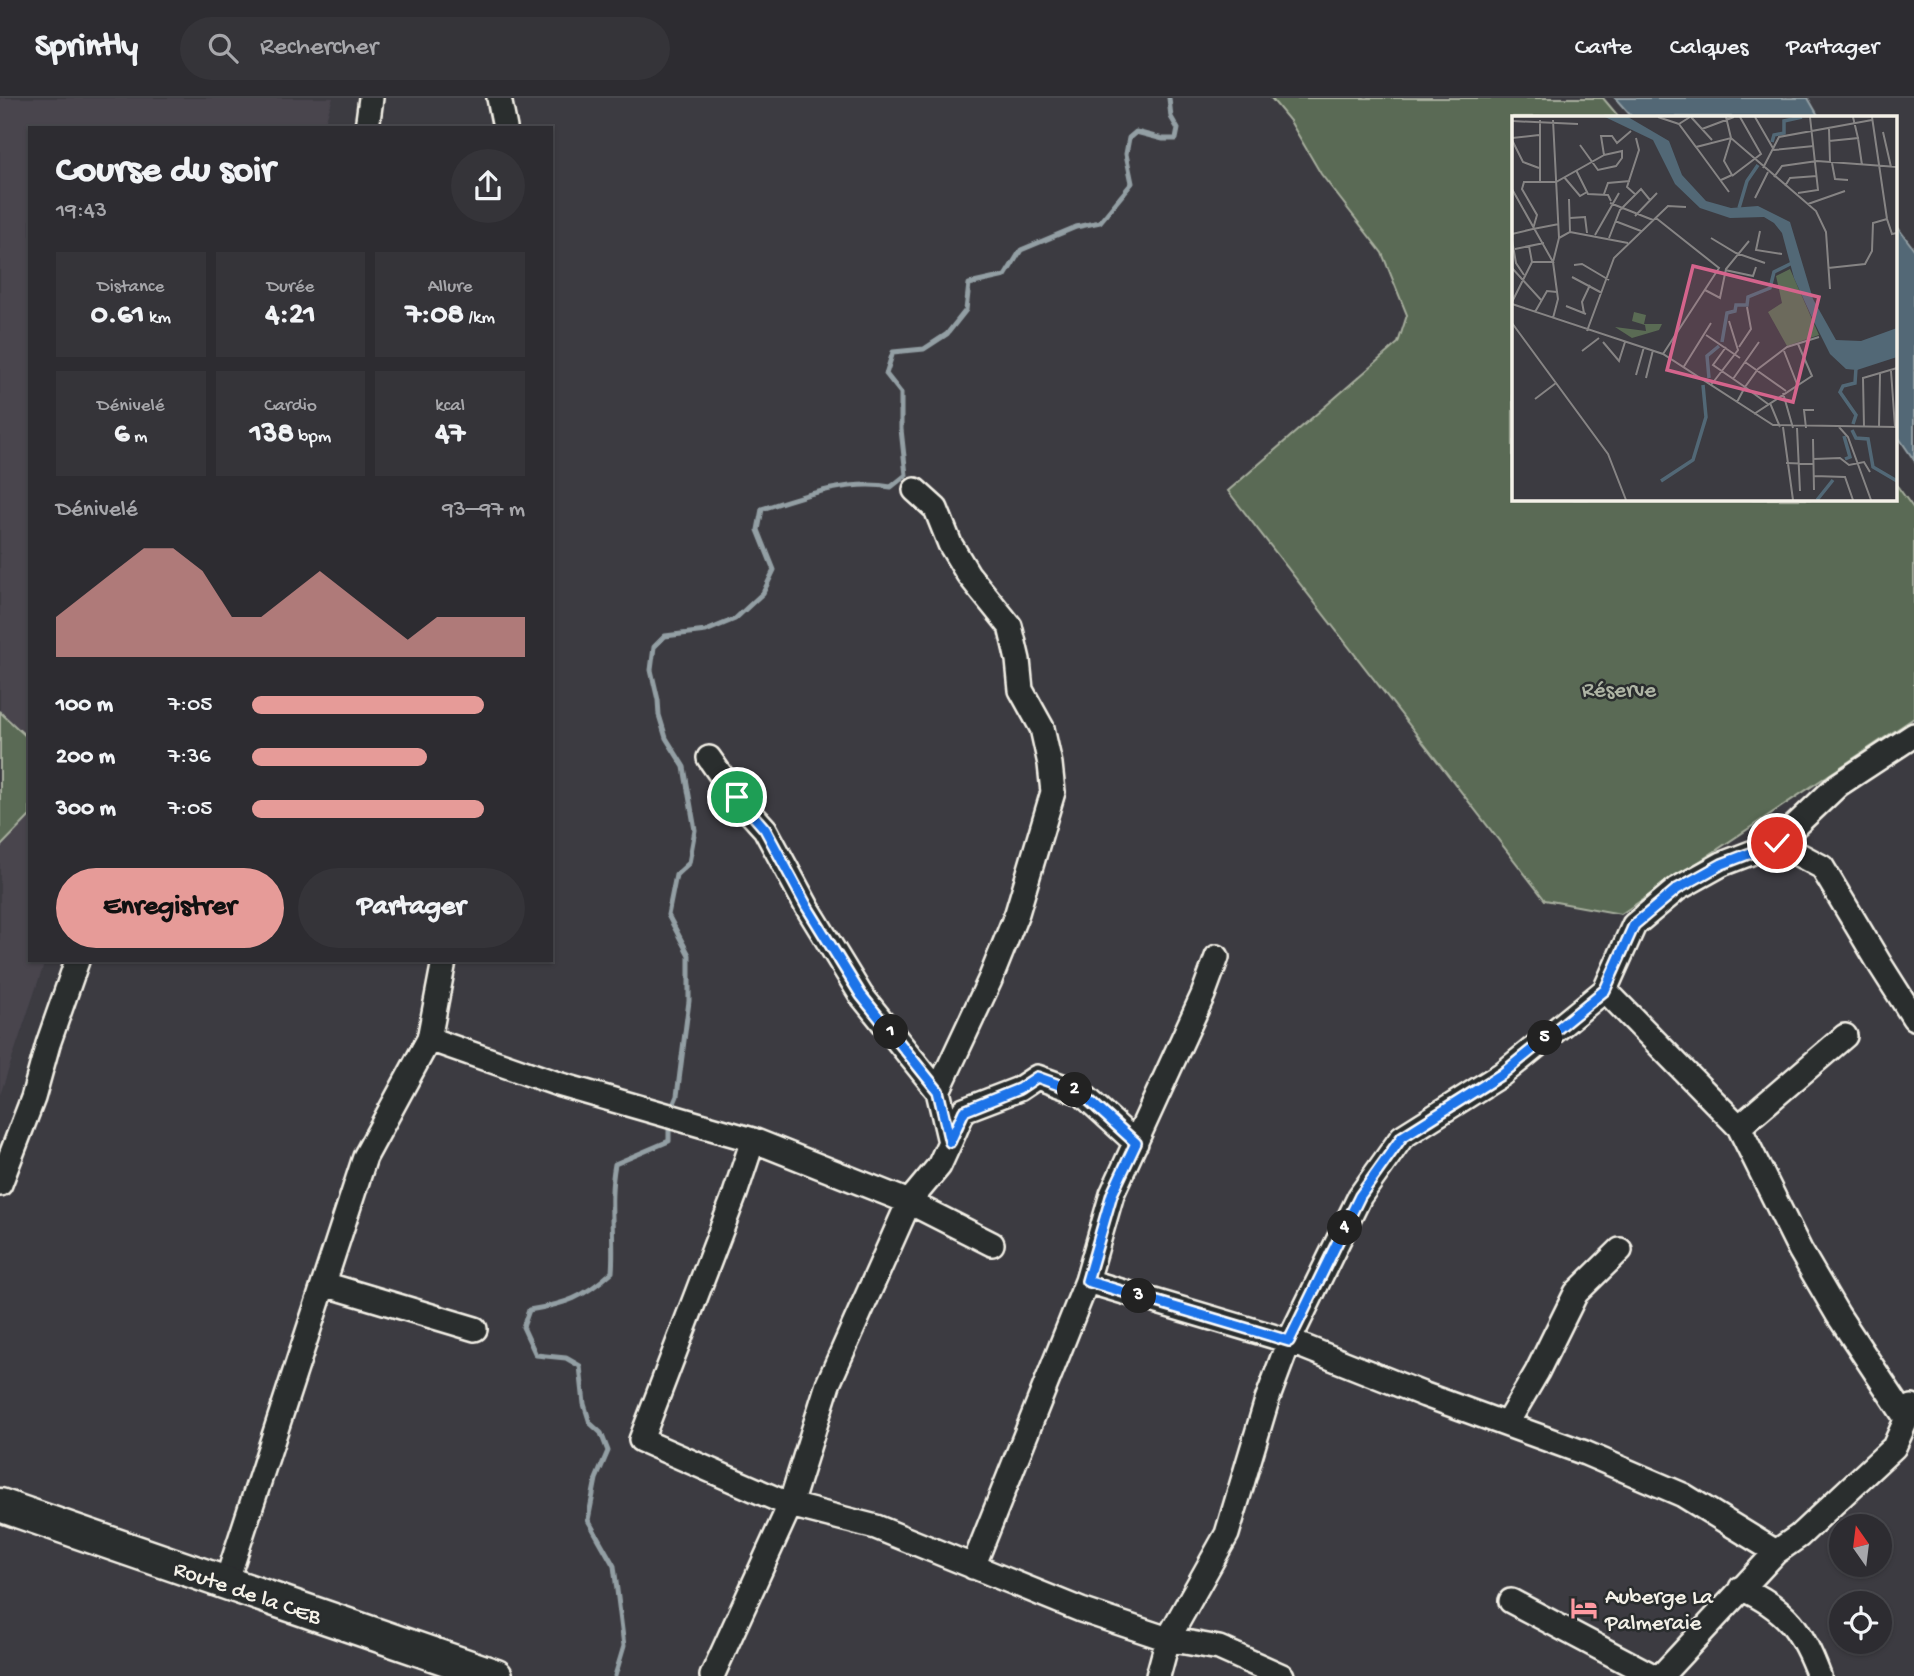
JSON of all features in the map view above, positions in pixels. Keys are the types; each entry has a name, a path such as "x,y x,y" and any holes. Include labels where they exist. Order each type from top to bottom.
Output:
{"main road":[{"name":"Route de la CEB","path":"0,1505 496,1676"}],"street":[{"path":"367,126 371,98"},
{"path":"499,98 505,126"},
{"path":"915,490 936,509 950,544 968,574 1010,626 1018,660 1021,690 1042,728 1053,792 1017,914 990,980 938,1091"},
{"path":"1158,1676 1168,1639 1227,1534 1267,1399 1289,1341 1360,1196 1402,1137 1502,1074 1605,990 1634,925 1677,889 1722,864 1777,843 1838,785 1914,735"},
{"path":"709,758 737,797 765,829 807,907 861,995 938,1091 950,1142"},
{"path":"1777,843 1822,867 1914,1018"},
{"path":"973,1567 1087,1281 1112,1194 1217,957"},
{"path":"0,1184 33,1098 48,1044 77,962"},
{"path":"226,1583 365,1157 429,1039 444,962"},
{"path":"1605,990 1739,1127 1800,1250 1838,1315 1910,1411 1894,1447 1798,1536 1776,1552 1661,1676"},
{"path":"1739,1127 1845,1036"},
{"path":"429,1039 558,1084 753,1140 909,1202 992,1244"},
{"path":"712,1676 790,1505 828,1384 909,1202 939,1166 964,1111 1019,1089 1037,1077 1081,1093 1136,1143"},
{"path":"753,1140 641,1440 790,1505 876,1527 1081,1610 1168,1639 1219,1648 1282,1676"},
{"path":"1507,1423 1537,1372 1576,1293 1620,1250"},
{"path":"1087,1281 1289,1341 1424,1395 1585,1453 1683,1495 1776,1552"},
{"path":"324,1284 475,1329"},
{"path":"1741,1588 1763,1598 1798,1629 1810,1649 1819,1676"},
{"path":"1511,1601 1653,1676"}],"shaded area":[{"path":"0,98 333,98 324,126 28,126 28,962 45,962 0,1095"}],"green space":[{"name":"Réserve","path":"1271,98 1603,98 1618,116 1512,116 1512,500 1896,500 1896,484 1914,509 1914,718 1621,914 1545,900 1228,491 1398,343 1407,315 1382,253 1321,174 1290,121"},
{"path":"0,712 28,738 28,818 0,847"}],"water":[{"path":"1615,98 1808,98 1818,116 1631,116"},
{"path":"1896,225 1914,249 1914,460 1896,433"}],"waterway":[{"path":"671,1110 677,1096 689,1001 689,955 668,915 676,875 689,863 695,830 684,767 666,738 659,715 651,670 654,647 665,636 706,631 735,619 763,593 774,570 758,530 762,509 842,487 891,487 906,475 901,429 901,393 886,374 893,352 924,349 947,334 966,310 969,284 1005,276 1021,250 1076,227 1100,222 1132,183 1126,154 1129,138 1136,132 1163,139 1176,139 1178,129 1171,117 1169,98"},
{"path":"615,1676 624,1646 614,1566 588,1520 596,1479 608,1451 601,1433 590,1423 584,1404 580,1366 566,1358 536,1355 523,1327 529,1310 574,1298 612,1272 612,1191 615,1164 669,1141 669,1123"}],"place":[{"name":"Auberge La Palmeraie","path":"1584,1608"}],"route":[{"path":"737,797 765,829 807,907 861,995 938,1091 950,1142 964,1111 1019,1089 1037,1077 1081,1093 1136,1143 1112,1194 1087,1281 1289,1341 1360,1196 1402,1137 1502,1074 1605,990 1634,925 1677,889 1722,864 1777,843"}]}
